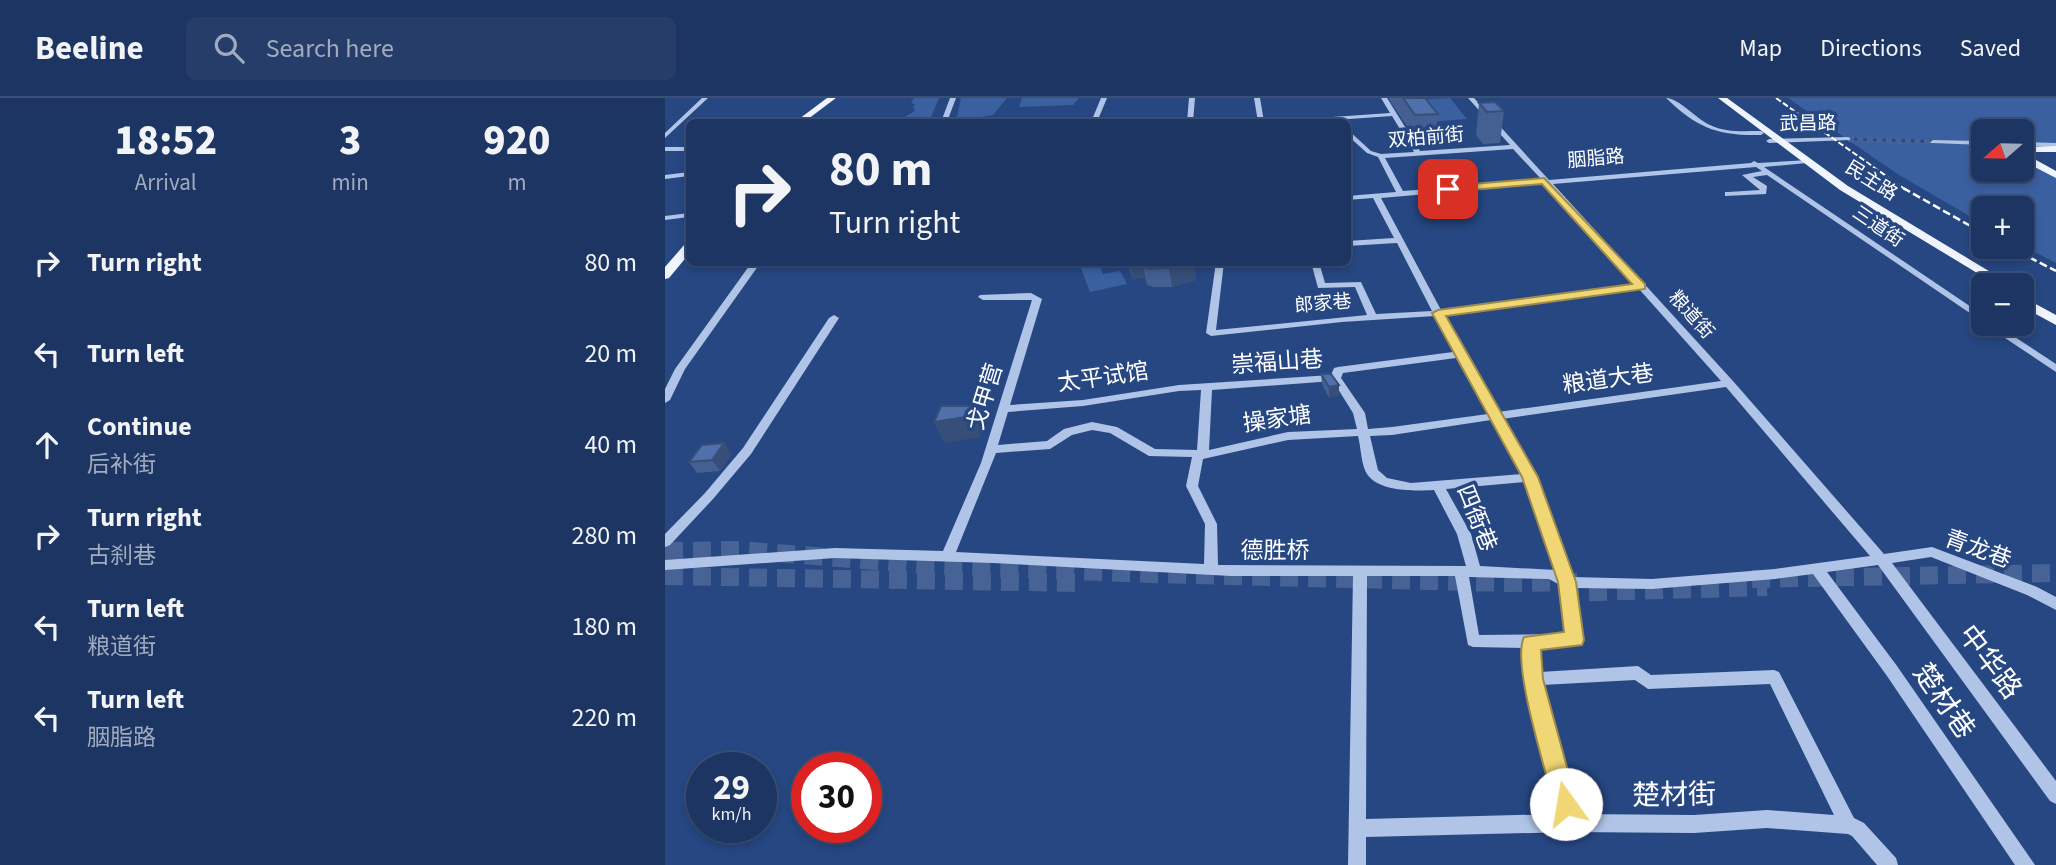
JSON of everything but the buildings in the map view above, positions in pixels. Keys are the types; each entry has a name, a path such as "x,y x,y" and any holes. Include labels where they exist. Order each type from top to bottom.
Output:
{"main road":[{"path":"808,119 832,98"},
{"path":"809,119 842,98"},
{"name":"民主路","path":"1715,98 1802,161 1986,273"},
{"name":"民主路","path":"1722,98 1770,138"},
{"path":"2056,147 2030,149 2023,154 2030,163 2056,175"},
{"name":"民主路","path":"1802,161 1978,273"},
{"path":"666,269 686,237"},
{"path":"666,269 686,250"},
{"path":"2034,302 2056,316"},
{"path":"2034,308 2056,321"}],"street":[{"path":"665,136 705,98"},
{"path":"945,119 953,98"},
{"path":"1095,119 1104,98"},
{"path":"1190,119 1192,98"},
{"path":"1257,98 1260,119"},
{"path":"1384,98 1418,153"},
{"name":"粮道街","path":"1471,98 1729,383 1882,560"},
{"name":"武昌路","path":"1669,98 1700,124 1719,133 1770,138 1848,139"},
{"path":"1351,120 1395,114"},
{"path":"665,128 686,126"},
{"path":"1351,136 1369,152 1381,156"},
{"path":"1933,142 1971,143"},
{"path":"2034,145 2056,147"},
{"name":"双柏前街","path":"1401,194 1381,156 1513,147"},
{"path":"665,149 686,149"},
{"name":"胭脂路","path":"1351,198 1802,161"},
{"name":"三道街","path":"1754,163 1971,311"},
{"path":"1728,194 1763,192 1764,188 1746,175 1768,173"},
{"path":"665,177 686,174"},
{"path":"1376,196 1459,355 1530,477 1567,582 1575,640 1531,642 1533,679 1570,823"},
{"path":"665,218 686,215"},
{"path":"1351,244 1399,240"},
{"path":"665,400 680,369 754,266"},
{"name":"郎家巷","path":"1219,266 1211,333 1438,313"},
{"path":"1316,266 1321,286 1358,284 1373,317"},
{"path":"1438,313 1641,286"},
{"name":"戈甲营","path":"948,556 992,449 1037,299 1031,296 983,297"},
{"path":"665,542 709,496 747,450 834,318"},
{"path":"2007,336 2056,369"},
{"name":"崇福山巷","path":"1211,570 1211,524 1192,486 1198,456 1203,451 1207,387 1337,374 1459,355"},
{"path":"1337,374 1359,413 1373,472 1383,481 1411,487 1438,485"},
{"name":"粮道大巷","path":"1364,433 1729,383"},
{"name":"太平试馆","path":"1004,408 1083,403 1179,388 1207,387"},
{"name":"操家塘","path":"992,449 1050,445 1067,432 1091,426 1113,430 1153,453 1195,453 1198,456 1288,436 1364,433"},
{"name":"四衙巷","path":"1530,477 1438,485 1464,534 1473,640 1531,642"},
{"name":"青龙巷","path":"1882,560 1932,552 2032,591 2056,604"},
{"name":"德胜桥","path":"665,565 835,553 948,556 1211,570 1551,574 1567,582 1652,584 1882,560"},
{"name":"中华路","path":"1882,560 2056,794"},
{"name":"楚材巷","path":"1816,568 1892,671 2026,865"},
{"path":"1357,865 1360,573"},
{"path":"1533,679 1638,673 1648,682 1774,677 1848,825 1858,829 1888,865"},
{"name":"楚材街","path":"1358,828 1570,823 1694,824 1767,820 1848,825"}],"shaded area":[{"path":"914,98 939,98 930,119 901,119 915,111 915,104 911,103"},
{"path":"961,98 1007,98 993,115 981,119 957,119"},
{"path":"1022,98 1079,98 1073,105 1019,107"},
{"path":"1450,98 1467,119 1428,122 1413,100"},
{"path":"1788,98 2056,98 2056,143 2034,142 2034,119 1971,119 1971,141 1845,138"},
{"path":"1848,140 1971,145 1971,182 2034,182 2034,168 2056,177 2056,263 2034,252 2034,196 1971,196 1971,217 1899,175"},
{"path":"1080,266 1100,266 1103,274 1120,271 1127,284 1090,292"}],"tunnel":[{"path":"1848,139 1933,142"},
{"path":"665,551 740,550 925,565 1152,574 1509,583 1577,582"},
{"path":"1752,579 2056,573"},
{"path":"665,576 1081,583"},
{"path":"1561,593 1767,587"}],"railway":[{"path":"1776,98 1904,188"},
{"path":"1904,188 1971,226"},
{"path":"2032,259 2056,271"}],"route":[{"path":"1448,189 1544,181 1641,286 1438,313 1530,477 1567,582 1575,640 1531,642 1533,679 1566,804"}]}
